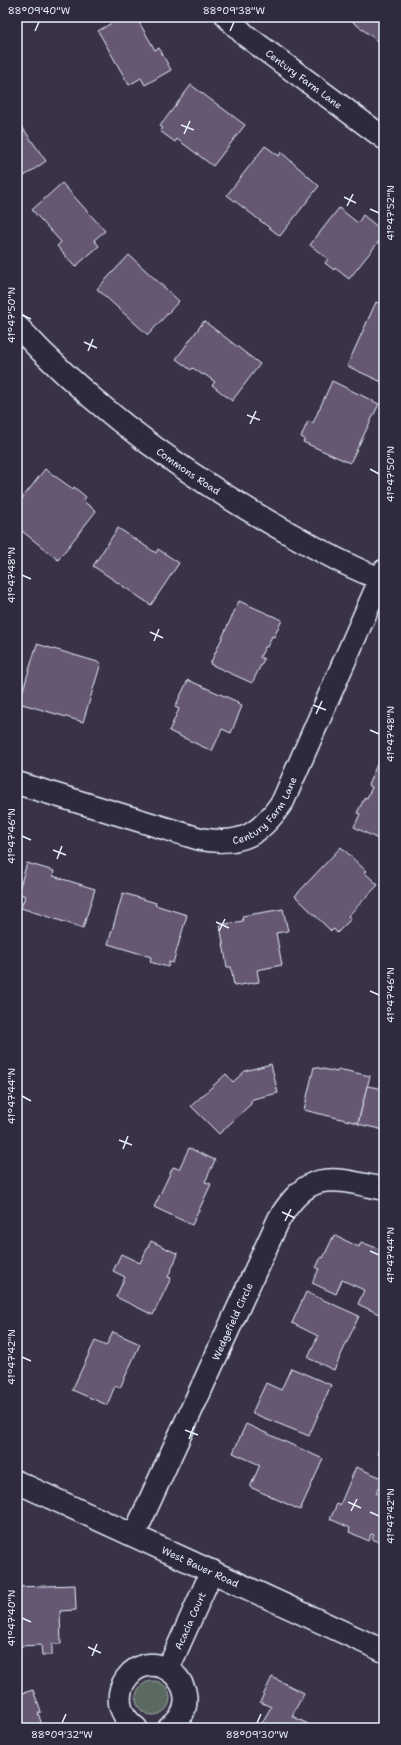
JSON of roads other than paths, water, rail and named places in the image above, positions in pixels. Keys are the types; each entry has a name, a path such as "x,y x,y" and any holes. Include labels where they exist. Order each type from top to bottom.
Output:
{"street":[{"name":"Century Farm Lane","path":"227,17 245,35 384,138"},
{"name":"Commons Road","path":"17,326 79,386 132,429 192,474 254,514 319,550 383,576"},
{"name":"Century Farm Lane","path":"17,784 200,839 219,842 236,840 261,828 283,801 383,576"},
{"name":"Wedgefield Circle","path":"134,1535 279,1219 290,1201 305,1187 322,1181 343,1180 384,1189"},
{"name":"West Bauer Road","path":"17,1482 384,1651"},
{"name":"Acacia Court","path":"168,1669 212,1572"},
{"path":"136,1728 127,1721 121,1711 119,1700 120,1688 126,1678 135,1670 145,1666 157,1666 168,1669 177,1676 186,1694 186,1705 182,1714 176,1723 168,1728"}]}
